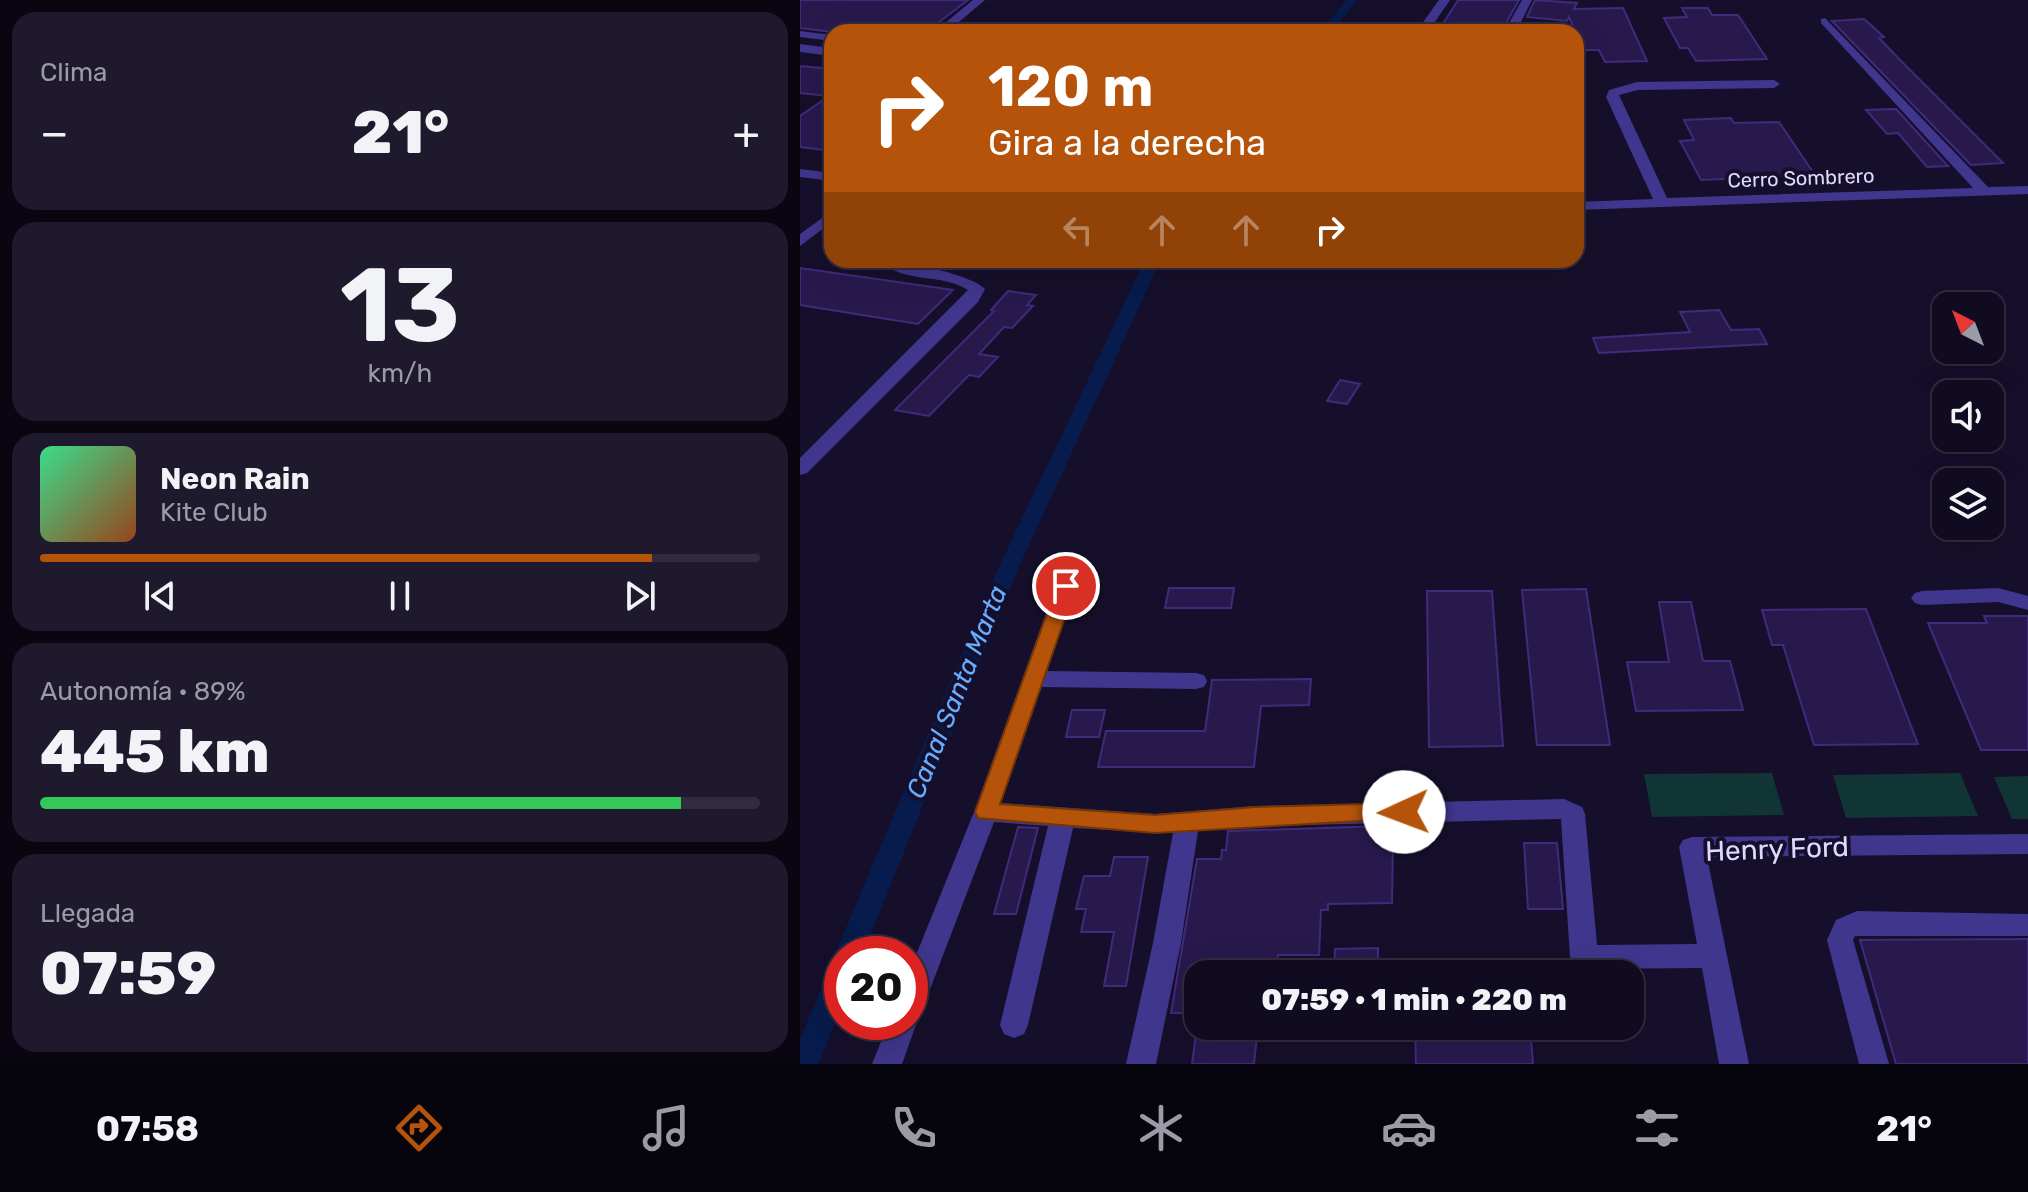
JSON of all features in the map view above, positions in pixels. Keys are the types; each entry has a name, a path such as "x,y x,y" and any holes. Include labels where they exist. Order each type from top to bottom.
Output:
{"street":[{"path":"950,24 980,0"},
{"path":"1428,24 1445,0"},
{"path":"1514,24 1527,0"},
{"path":"1825,21 1985,192"},
{"path":"800,34 824,37"},
{"path":"800,58 806,49"},
{"path":"1662,203 1612,97 1613,93 1637,86 1774,84"},
{"path":"800,173 824,176"},
{"name":"Cerro Sombrero","path":"1584,206 2028,190"},
{"path":"800,241 824,222"},
{"path":"800,469 972,299 977,289 964,283 899,268"},
{"path":"928,959 986,812 1066,586"},
{"path":"1922,598 1998,595 2028,603"},
{"path":"1033,679 1196,681"},
{"path":"986,812 1155,824 1255,816 1564,809 1573,814 1584,957 1714,956"},
{"path":"1014,1025 1063,817"},
{"path":"1141,1064 1167,943 1187,823"},
{"name":"Henry Ford","path":"1734,1064 1692,847 2028,844"},
{"path":"1874,1064 1840,940 1845,928 1857,922 2028,925"},
{"path":"887,1064 896,1040"}],"green space":[{"path":"1772,773 1784,815 1652,817 1644,774"},
{"path":"1960,773 1978,816 1846,818 1833,775"},
{"path":"2028,776 2028,819 2012,819 1994,777"}],"building":[{"path":"800,0 968,0 936,24 824,24 824,31 800,28"},
{"path":"1458,0 1519,0 1506,24 1443,24"},
{"path":"1535,0 1577,3 1574,9 1623,8 1647,61 1605,62 1599,50 1584,50 1584,24 1572,24 1569,17 1567,21 1527,17"},
{"path":"1682,8 1708,8 1712,15 1738,15 1767,59 1696,61 1688,48 1680,48 1664,18 1687,17"},
{"path":"1864,19 1884,37 1879,38 1904,64 2003,163 1971,165 1832,21"},
{"path":"800,66 824,68 824,95 800,93"},
{"path":"824,99 824,150 800,147 800,116"},
{"path":"1896,109 1948,166 1927,167 1898,133 1887,134 1866,110"},
{"path":"1731,118 1734,123 1779,122 1815,175 1701,180 1680,141 1694,140 1684,120"},
{"path":"800,268 953,290 918,324 800,305"},
{"path":"1008,291 1036,295 1027,305 1033,306 1012,328 1004,327 979,354 998,357 979,377 969,375 929,416 895,410 994,311 991,310"},
{"path":"1719,310 1731,330 1759,329 1767,344 1599,353 1593,338 1690,332 1680,312"},
{"path":"1340,380 1360,384 1347,404 1327,401"},
{"path":"1169,588 1234,588 1231,608 1165,608"},
{"path":"1586,589 1610,745 1537,745 1522,590"},
{"path":"1427,591 1492,591 1503,746 1429,747"},
{"path":"1659,602 1691,602 1703,661 1730,661 1743,710 1636,711 1627,662 1669,662"},
{"path":"1866,609 1918,744 1814,745 1783,645 1772,645 1762,610"},
{"path":"1984,616 2028,616 2028,750 1981,750 1928,623 1987,623"},
{"path":"1311,679 1309,705 1261,706 1254,767 1098,767 1106,731 1205,731 1212,680"},
{"path":"1072,710 1105,710 1099,737 1066,737"},
{"path":"1385,826 1385,841 1393,840 1392,903 1328,904 1328,910 1321,910 1319,955 1278,955 1277,960 1184,960 1184,1013 1171,1013 1197,859 1221,859 1222,850 1226,850 1228,831"},
{"path":"1018,827 1038,828 1016,914 994,914"},
{"path":"1524,843 1557,843 1563,909 1528,909"},
{"path":"1114,857 1148,857 1126,986 1104,986 1114,932 1081,932 1086,909 1076,909 1084,876 1110,876"},
{"path":"2028,939 2028,1064 1896,1064 1860,940"},
{"path":"1378,948 1378,960 1335,960 1335,949"},
{"path":"1195,1040 1257,1040 1254,1064 1192,1064"},
{"path":"1415,1040 1531,1040 1533,1064 1416,1064"}],"waterway":[{"name":"Canal Santa Marta","path":"1333,24 1352,0"},
{"name":"Canal Santa Marta","path":"856,936 1007,571 1149,268"},
{"name":"Canal Santa Marta","path":"804,1064 824,1015"}],"route":[{"path":"1066,586 986,812 1155,824 1255,816 1404,812"}]}
